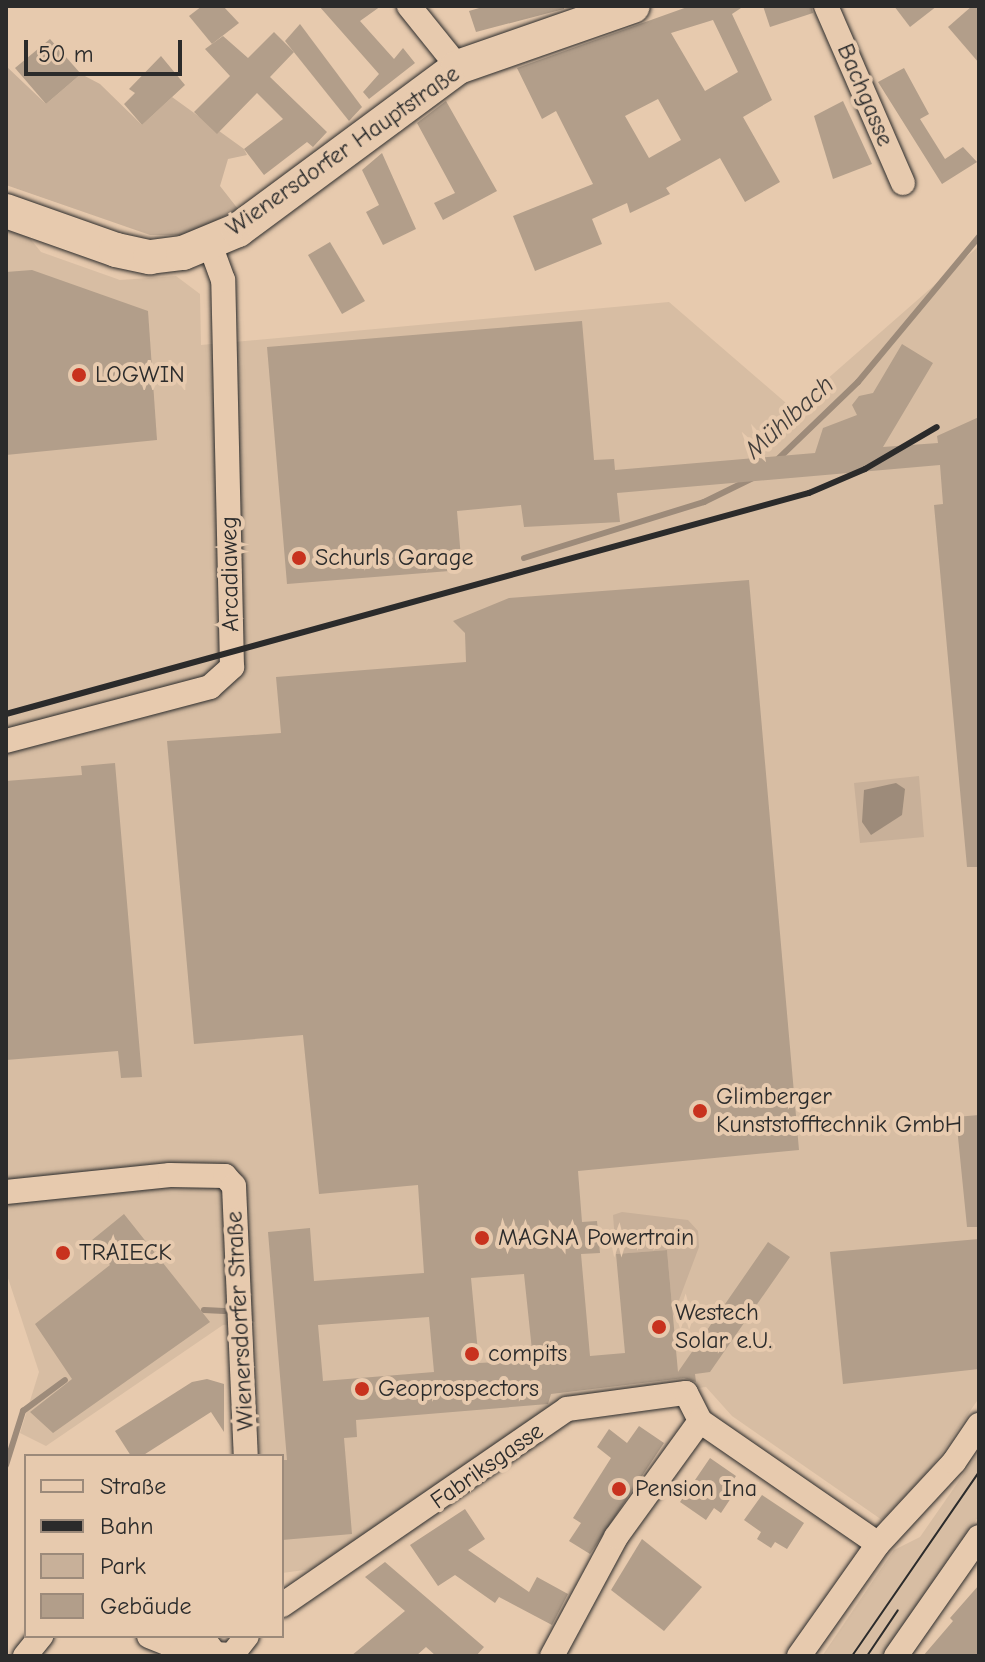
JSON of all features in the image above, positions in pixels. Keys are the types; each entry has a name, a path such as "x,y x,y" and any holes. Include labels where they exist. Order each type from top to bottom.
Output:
{"street":[{"path":"409,6 458,67"},
{"name":"Wienersdorfer Hauptstraße","path":"6,211 89,242 150,257 183,253 238,230 458,67 633,6"},
{"name":"Bachgasse","path":"826,6 903,183"},
{"name":"Arcadiaweg","path":"6,741 210,687 232,667 223,280 209,242"},
{"name":"Wienersdorfer Straße","path":"6,1192 170,1175 225,1176 234,1186 246,1454"},
{"name":"Fabriksgasse","path":"284,1604 567,1409 686,1393 700,1421"},
{"path":"552,1656 616,1537 700,1421 878,1544"},
{"path":"799,1656 878,1544 954,1462 979,1425"},
{"path":"896,1656 976,1550"},
{"path":"25,1656 39,1638"},
{"path":"154,1638 182,1649 220,1648"}],"shaded area":[{"path":"6,229 28,236 41,252 120,280 176,276 200,294 201,345 669,302 793,409 979,246 979,1398 932,1467 882,1520 732,1416 706,1387 553,1407 312,1569 284,1573 284,1454 259,1454 255,1322 223,1325 46,1446 20,1433 39,1372 6,1272"},
{"path":"896,783 905,789 902,815 871,835 862,822 864,790"},
{"path":"979,1452 979,1516 881,1656 822,1656 894,1550 920,1537"}],"green space":[{"path":"6,66 46,104 81,74 100,84 142,125 172,97 244,149 247,155 228,159 220,186 238,209 188,235 150,235 6,185"},
{"path":"919,776 924,837 860,843 854,783"},
{"path":"622,1212 688,1220 698,1231 699,1247 673,1316 667,1250 616,1254 613,1215"}],"building":[{"path":"202,6 223,6 239,23 212,44 189,16"},
{"path":"319,6 381,6 360,21 394,59 403,48 415,63 369,99 363,92 379,74"},
{"path":"486,6 564,6 564,9 476,32 469,11"},
{"path":"690,6 744,6 732,14 772,100 743,117 780,182 745,202 720,158 666,188 670,194 630,213 627,203 592,219 602,244 535,271 513,216 593,184 556,111 542,119 517,68","holes":["713,20 738,72 705,91 671,33","658,99 681,140 649,158 625,116"]},
{"path":"763,6 811,6 813,13 770,27"},
{"path":"894,6 937,6 910,27"},
{"path":"972,6 979,6 979,63 948,27"},
{"path":"300,24 362,107 349,121 285,41"},
{"path":"274,32 294,52 270,77 327,132 313,147 307,142 264,175 244,149 283,119 257,93 217,134 194,112 230,76 205,49 223,36 248,58"},
{"path":"50,39 81,74 46,104 15,68"},
{"path":"161,56 185,85 142,125 124,104 135,93 129,89"},
{"path":"904,68 929,114 920,119 945,159 963,147 977,162 942,184 878,82"},
{"path":"446,101 497,191 443,220 434,203 455,193 417,123"},
{"path":"843,101 872,164 833,179 814,116"},
{"path":"382,153 416,229 383,245 366,212 379,205 362,170"},
{"path":"330,242 365,301 342,314 308,255"},
{"name":"LOGWIN","path":"32,270 148,311 157,440 6,455 6,272"},
{"path":"582,321 594,460 614,459 615,470 815,453 823,428 857,415 852,405 859,396 873,393 902,344 933,363 883,447 938,443 937,436 979,417 979,867 967,867 934,505 943,504 940,465 617,493 620,522 524,527 521,505 457,511 462,570 287,584 267,347"},
{"path":"749,580 799,1150 578,1171 582,1222 597,1221 600,1253 581,1254 590,1356 625,1353 616,1254 667,1250 678,1372 768,1242 790,1257 710,1372 695,1374 696,1382 684,1378 551,1394 548,1404 356,1420 357,1437 344,1438 352,1534 284,1540 284,1460 287,1460 268,1232 310,1228 314,1281 424,1273 418,1185 319,1194 303,1035 194,1044 167,741 281,733 276,677 466,662 465,633 453,621 509,598","holes":["524,1274 533,1360 479,1363 471,1278","429,1317 434,1372 323,1381 318,1325"]},
{"path":"115,763 142,1077 121,1078 118,1051 6,1060 6,781 82,775 81,766"},
{"path":"979,1115 979,1227 967,1227 956,1117"},
{"path":"124,1214 210,1322 53,1433 30,1412 72,1379 35,1324 110,1265 92,1240"},
{"path":"979,1239 979,1369 843,1384 830,1252"},
{"path":"207,1379 224,1384 224,1432 211,1412 145,1454 130,1454 115,1431 192,1382"},
{"path":"639,1426 664,1443 590,1554 569,1541 581,1523 573,1518 611,1458 597,1447 609,1429 627,1443"},
{"path":"710,1458 736,1476 724,1493 731,1498 721,1513 714,1508 706,1520 680,1502"},
{"path":"762,1495 804,1523 787,1549 775,1542 771,1548 757,1539 761,1532 744,1520"},
{"path":"465,1509 485,1539 468,1550 529,1592 537,1577 568,1594 552,1625 499,1597 495,1603 455,1575 438,1586 410,1545"},
{"path":"642,1539 702,1587 664,1631 611,1590"},
{"path":"385,1562 484,1647 476,1656 436,1656 426,1647 416,1656 351,1656 405,1611 365,1577"},
{"path":"979,1585 979,1656 923,1656 953,1621 950,1618"}],"waterway":[{"name":"Mühlbach","path":"778,459 858,382 979,237"},
{"name":"Mühlbach","path":"524,558 704,502 753,478"},
{"name":"Mühlbach","path":"204,1310 224,1311"},
{"name":"Mühlbach","path":"6,1465 23,1411 65,1380"}],"tram line":[{"path":"852,1656 979,1472"},
{"path":"867,1656 898,1610"}],"railway":[{"path":"6,714 809,493 865,469 937,427"}],"place":[{"name":"LOGWIN","path":"79,375"},
{"name":"Schurls Garage","path":"299,558"},
{"name":"Glimberger Kunststofftechnik GmbH","path":"700,1111"},
{"name":"MAGNA Powertrain","path":"482,1238"},
{"name":"TRAIECK","path":"63,1253"},
{"name":"Westech Solar e.U.","path":"659,1327"},
{"name":"compits","path":"472,1354"},
{"name":"Geoprospectors","path":"362,1389"},
{"name":"Pension Ina","path":"619,1489"}]}
